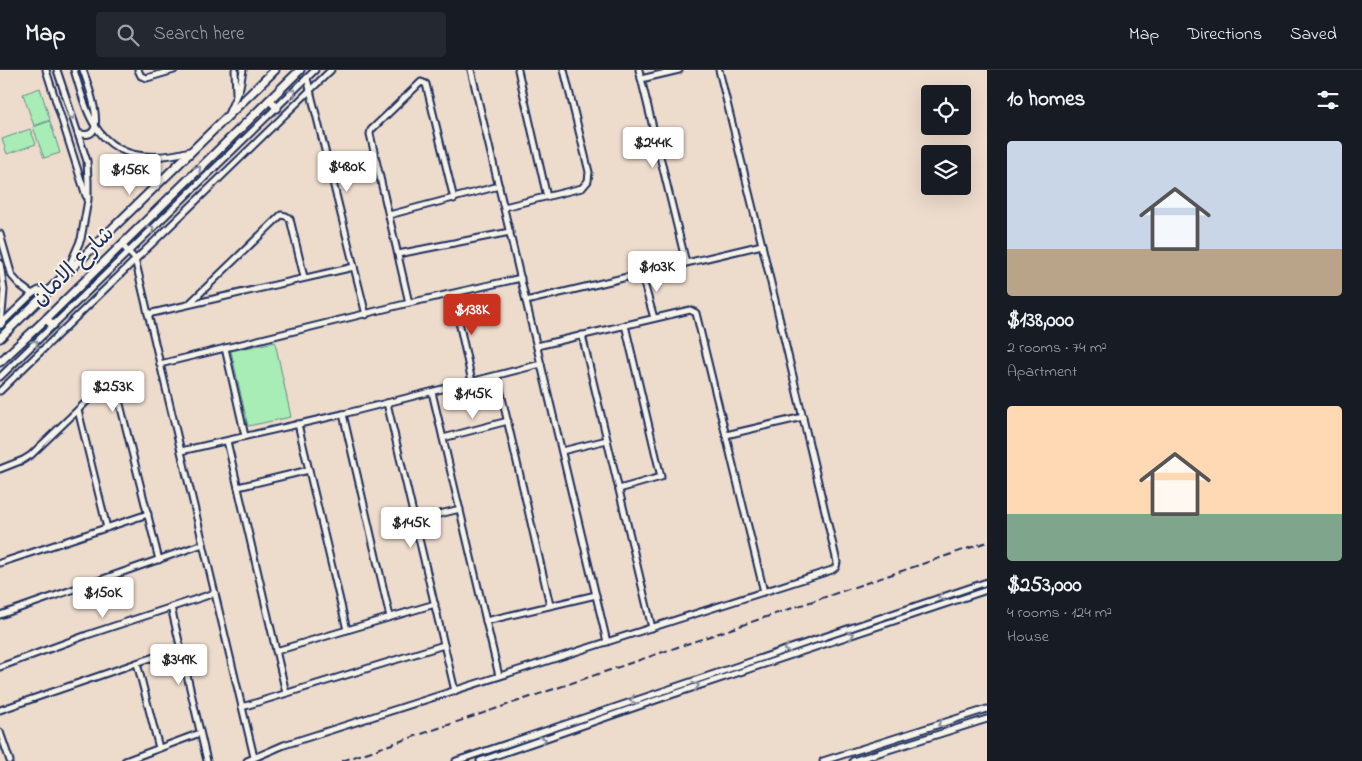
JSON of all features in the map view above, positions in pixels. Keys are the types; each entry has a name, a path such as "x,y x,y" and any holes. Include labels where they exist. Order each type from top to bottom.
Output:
{"street":[{"path":"46,70 88,200"},
{"path":"57,70 87,161 88,200 81,239 66,274"},
{"path":"74,70 88,114 105,138 116,147 143,157 158,158 192,151"},
{"path":"78,133 88,134 95,126 94,106 83,70"},
{"path":"138,70 141,76 147,78 174,70"},
{"path":"235,70 236,98"},
{"path":"225,119 236,98 243,70"},
{"name":"شارع الامان","path":"0,338 275,70"},
{"name":"شارع الامان","path":"0,362 300,70"},
{"path":"0,377 315,70"},
{"path":"0,391 331,70"},
{"path":"471,70 607,642"},
{"path":"518,70 547,197"},
{"path":"504,207 582,188 587,184 589,177 564,70"},
{"path":"639,70 686,263"},
{"path":"641,79 679,70"},
{"path":"247,761 284,745 832,570 837,564 719,70"},
{"path":"307,78 366,315"},
{"path":"410,303 370,138 371,130 421,82 426,84 454,199"},
{"path":"270,100 277,108"},
{"path":"388,215 499,186"},
{"path":"189,304 280,215 290,219 304,277"},
{"path":"398,254 510,232"},
{"path":"0,234 12,276 32,294"},
{"path":"122,245 135,259 254,757"},
{"path":"526,301 762,245"},
{"path":"0,263 3,278 3,302 0,325"},
{"path":"148,314 354,267"},
{"path":"641,273 654,318"},
{"path":"3,278 12,276"},
{"path":"160,364 521,278"},
{"path":"0,325 32,294 40,290 48,292"},
{"path":"453,294 472,382"},
{"path":"537,346 690,310 696,313 764,592"},
{"path":"46,319 53,325"},
{"path":"619,489 661,477 625,325"},
{"path":"582,335 652,628"},
{"path":"225,348 245,436"},
{"path":"181,451 342,414 541,364"},
{"path":"497,376 550,606"},
{"path":"0,469 31,455 110,380 115,381 159,560"},
{"path":"432,392 500,676"},
{"path":"387,403 455,691"},
{"path":"78,410 107,528"},
{"path":"342,414 390,617"},
{"path":"726,434 803,417"},
{"path":"443,438 508,421"},
{"path":"298,424 346,630"},
{"path":"562,451 607,440"},
{"path":"227,441 286,693"},
{"path":"238,487 309,470"},
{"path":"415,520 460,509"},
{"path":"0,563 148,514"},
{"path":"0,615 203,544"},
{"path":"456,761 987,582"},
{"path":"480,761 659,699 987,590"},
{"path":"0,667 215,593"},
{"path":"486,621 596,595"},
{"path":"276,650 434,604"},
{"path":"170,607 207,761"},
{"path":"242,707 444,645"},
{"path":"0,710 180,648"},
{"path":"137,663 159,748"},
{"path":"823,761 987,709"},
{"path":"853,761 987,719"},
{"path":"0,732 10,761"},
{"path":"125,761 200,734"},
{"path":"867,747 870,757"}],"green space":[{"path":"40,88 50,120 34,126 23,94"},
{"path":"50,121 60,153 44,158 33,127"},
{"path":"30,129 36,144 7,154 2,139"},
{"path":"275,342 291,417 248,426 231,351"}],"railway":[{"path":"342,761 987,542"}]}
